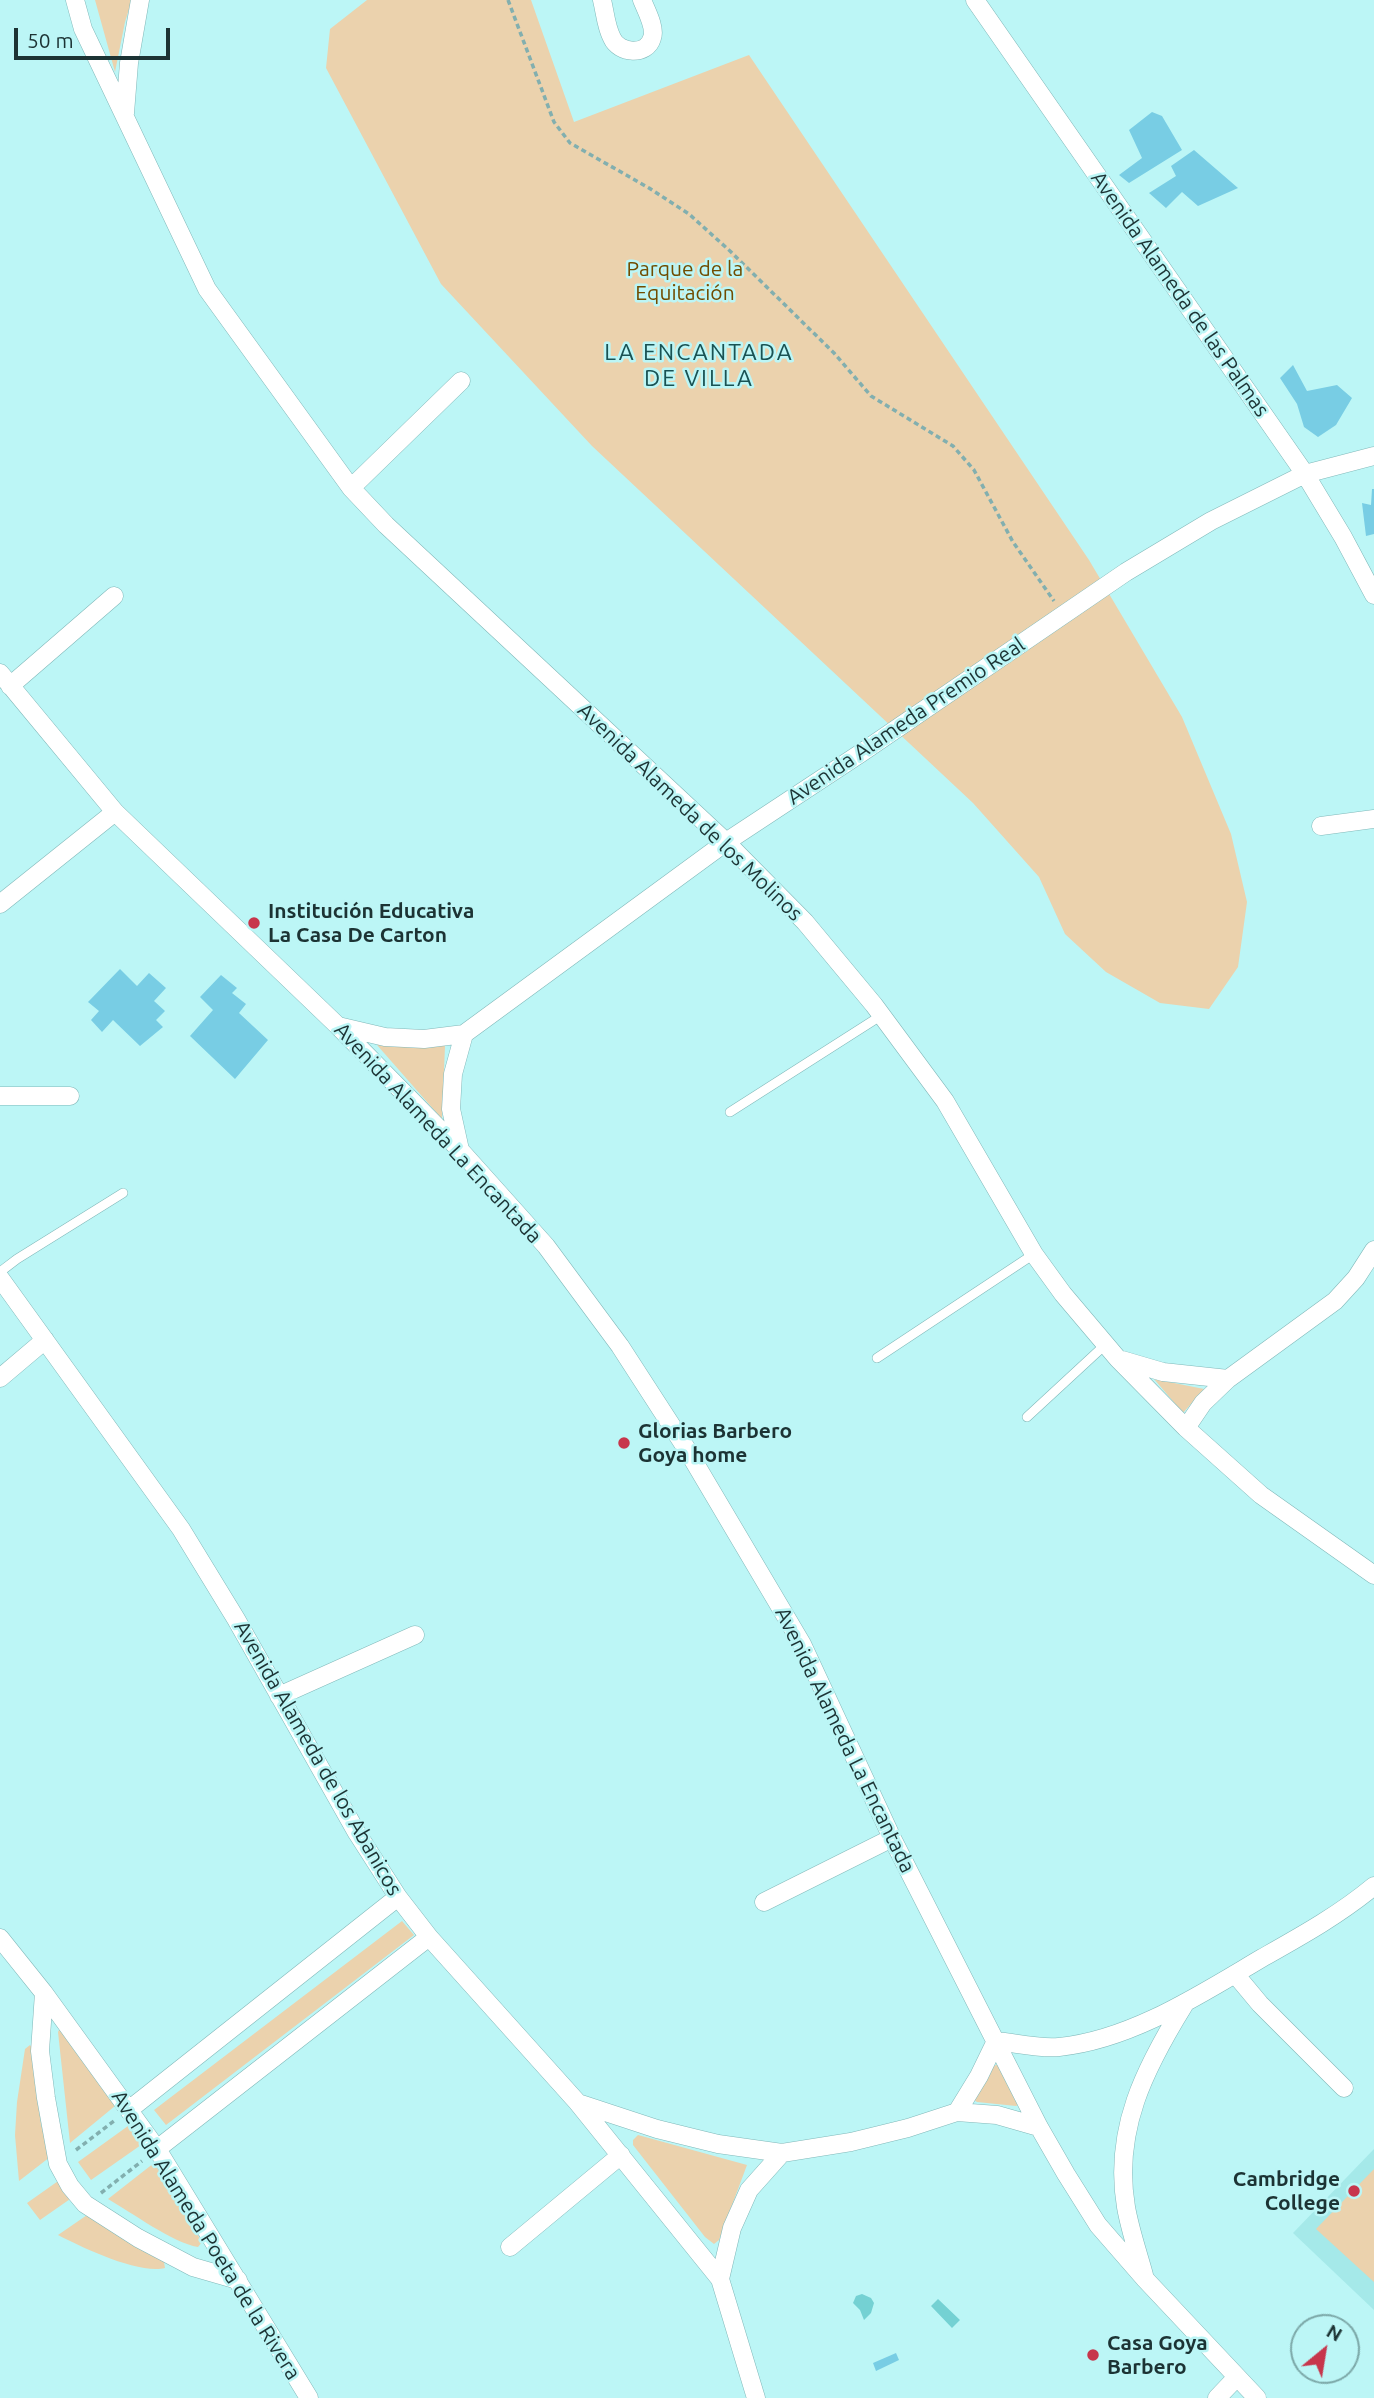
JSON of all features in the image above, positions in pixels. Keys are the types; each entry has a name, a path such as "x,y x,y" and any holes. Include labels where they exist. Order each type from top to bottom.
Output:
{"street":[{"name":"Avenida Alameda de los Molinos","path":"75,0 83,29 207,289 351,488 386,526 726,842 805,922 882,1015 945,1101 1034,1254 1063,1294 1118,1359 1186,1428 1261,1494 1374,1575"},
{"path":"124,117 129,63 140,0"},
{"path":"602,0 612,38 617,46 637,51 647,46 653,30 642,0"},
{"name":"Avenida Alameda de las Palmas","path":"975,0 1305,474 1374,594"},
{"path":"351,488 461,381"},
{"name":"Avenida Alameda Premio Real","path":"338,1027 385,1037 424,1039 464,1034 726,842 1126,572 1211,521 1305,474 1374,456"},
{"path":"5,680 114,596"},
{"name":"Avenida Alameda La Encantada","path":"5,680 115,811 338,1027 460,1150 546,1246 620,1346 686,1448 802,1644 892,1838 1039,2127 1098,2225 1257,2398"},
{"path":"0,904 115,811"},
{"path":"1321,826 1374,819"},
{"path":"460,1150 451,1109 453,1074 464,1034"},
{"path":"0,1096 69,1096"},
{"path":"1186,1428 1203,1403 1228,1379 1335,1301 1356,1278 1374,1250"},
{"name":"Avenida Alameda de los Abanicos","path":"0,1278 181,1529 236,1619 357,1833 398,1898 429,1937 578,2103 720,2279"},
{"path":"0,1378 45,1340"},
{"path":"1118,1359 1163,1373 1228,1379"},
{"path":"279,1696 415,1635"},
{"path":"764,1902 892,1838"},
{"path":"957,2112 996,2041 1057,2047 1092,2041 1184,2005 1345,1910 1374,1886"},
{"path":"130,2109 398,1898"},
{"path":"157,2149 429,1937"},
{"name":"Avenida Alameda Poeta de la Rivera","path":"0,1938 44,1993 157,2149 309,2398"},
{"path":"1235,1974 1260,2004 1344,2088"},
{"path":"44,1993 40,2051 51,2132 58,2164 71,2186 85,2204 138,2238 193,2267 238,2280"},
{"path":"1145,2279 1126,2207 1123,2164 1126,2133 1138,2088 1157,2049 1184,2005"},
{"path":"578,2103 657,2129 706,2141 782,2153 851,2142 957,2112 997,2115 1039,2127"},
{"path":"756,2398 720,2279 732,2228 749,2190 782,2153"},
{"path":"509,2247 621,2155"},
{"path":"1217,2398 1236,2378"}],"lane":[{"path":"730,1112 882,1015"},
{"path":"0,1272 123,1193"},
{"path":"877,1358 1034,1254"},
{"path":"1027,1417 1106,1345"}],"path":[{"path":"508,0 554,122 569,143 649,188 689,215 730,251 834,353 871,396 953,446 974,470 1013,542 1063,615"},
{"path":"58,2164 130,2109"},
{"path":"85,2204 157,2149"}],"shaded area":[{"name":"Cambridge College","path":"1374,2149 1374,2310 1293,2233"},
{"path":"862,2294 871,2298 874,2303 871,2313 864,2320 853,2303 856,2296"},
{"path":"938,2299 960,2320 952,2328 931,2306"}],"green space":[{"path":"95,0 132,0 115,72"},
{"name":"Parque de la Equitación","path":"367,0 531,0 574,122 749,55 1089,560 1182,717 1231,834 1247,902 1238,967 1209,1009 1160,1003 1106,972 1065,934 1039,877 973,803 592,446 441,284 326,68 330,29"},
{"path":"377,1045 445,1046 442,1119"},
{"path":"1154,1379 1204,1389 1183,1413"},
{"path":"402,1921 414,1935 166,2125 154,2110"},
{"path":"60,2028 115,2106 70,2143 58,2032"},
{"path":"30,2045 41,2124 50,2157 19,2181 15,2135 17,2102 25,2049"},
{"path":"1000,2063 1019,2104 1016,2106 974,2100 974,2095 994,2066"},
{"path":"128,2126 141,2145 91,2180 78,2162"},
{"path":"638,2135 747,2165 719,2240 714,2244 705,2237 633,2145 633,2140"},
{"path":"154,2163 202,2242 198,2247 165,2233 108,2199"},
{"path":"1374,2169 1374,2282 1316,2229"},
{"path":"61,2179 73,2197 40,2220 27,2203"},
{"path":"90,2213 130,2243 164,2262 165,2268 154,2269 126,2264 58,2235"}],"building":[{"path":"1152,112 1162,116 1182,150 1129,183 1119,175 1142,158 1129,130"},
{"path":"1194,150 1238,188 1198,206 1182,192 1166,208 1149,193 1176,176 1171,166"},
{"path":"1293,365 1307,391 1337,385 1352,398 1336,425 1318,437 1304,427 1297,404 1280,378"},
{"path":"1372,489 1374,534 1366,536 1362,503 1371,505"},
{"path":"120,969 137,986 149,973 166,988 154,1001 165,1011 156,1020 163,1027 140,1046 113,1020 102,1032 91,1020 99,1011 88,1002"},
{"path":"221,975 237,988 232,993 246,1004 239,1013 268,1040 235,1079 190,1036 213,1010 200,997"},
{"path":"896,2353 899,2360 876,2371 873,2363"}],"place":[{"name":"Institución Educativa La Casa De Carton","path":"254,923"},
{"name":"Glorias Barbero Goya home","path":"624,1443"},
{"name":"Cambridge College","path":"1354,2191"},
{"name":"Casa Goya Barbero","path":"1093,2355"}],"district":[{"name":"LA ENCANTADA DE VILLA","path":"699,365"}]}
